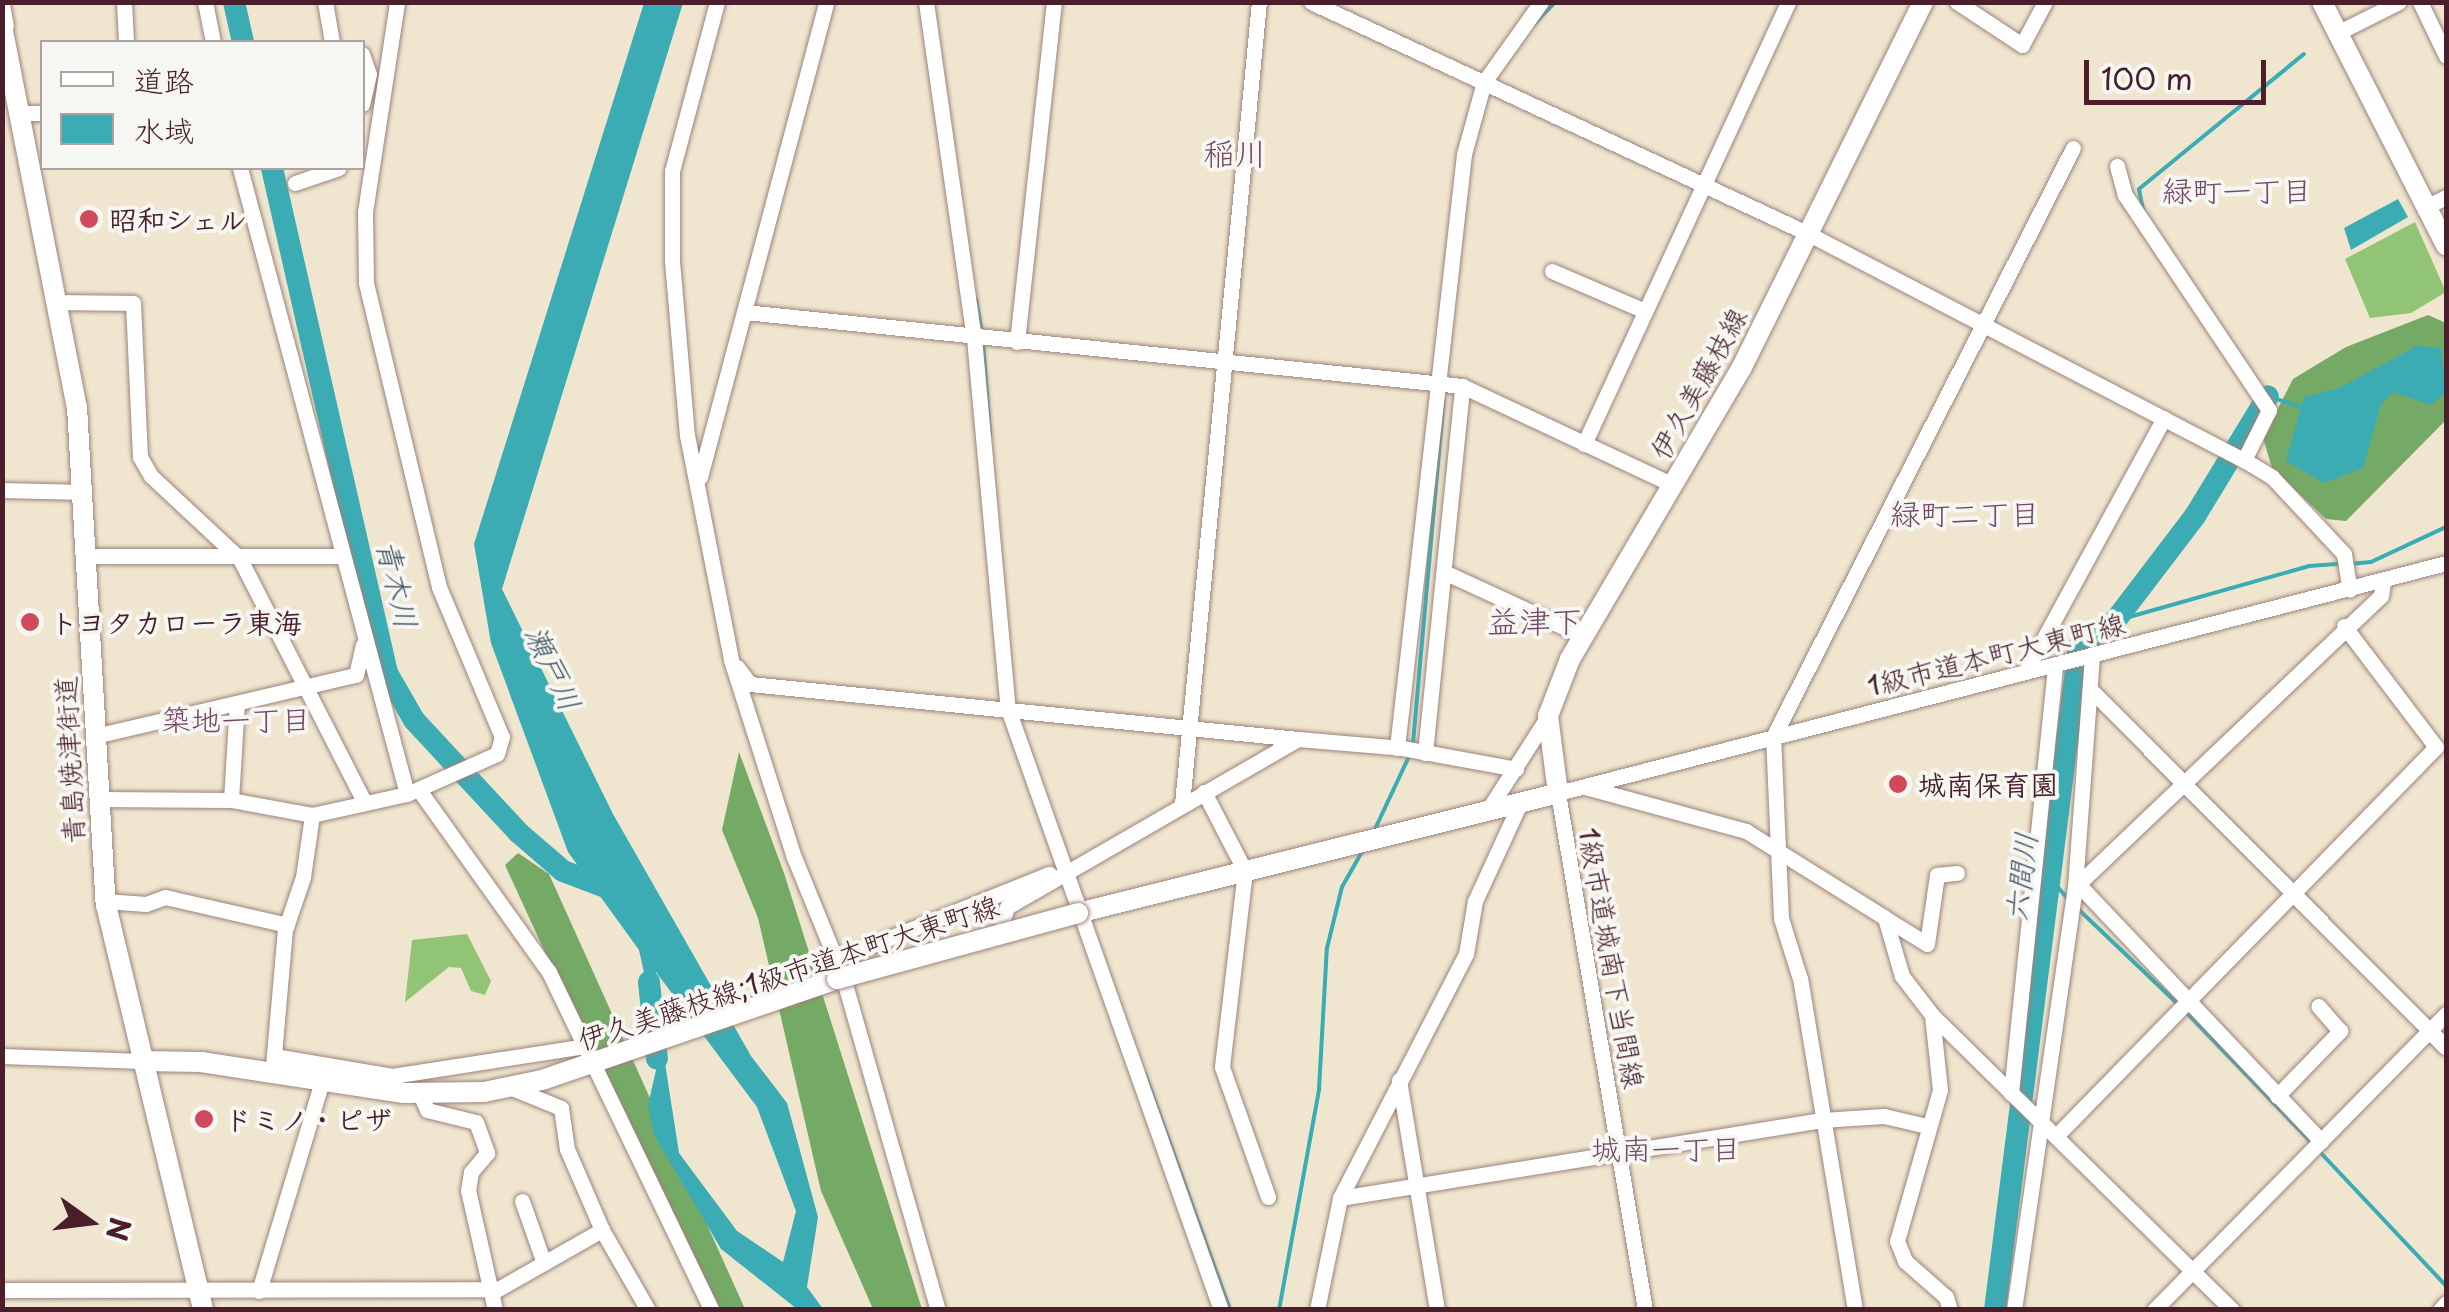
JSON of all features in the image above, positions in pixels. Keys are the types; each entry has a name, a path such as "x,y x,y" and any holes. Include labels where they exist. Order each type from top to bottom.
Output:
{"main road":[{"path":"2322,2 2446,245"},
{"name":"伊久美藤枝線","path":"1548,716 1583,636 1672,485 1809,234 1921,3"},
{"name":"青島焼津街道","path":"4,26 33,113 40,162"},
{"name":"青島焼津街道","path":"41,170 84,492 105,901 203,1300"},
{"path":"1548,716 1558,793"},
{"name":"伊久美藤枝線;1級市道本町大東町線","path":"143,1061 273,1065 322,1081 420,1094 512,1088 839,968 999,933 1558,793"}],"street":[{"path":"124,2 126,40"},
{"path":"205,2 213,40"},
{"path":"325,2 332,40"},
{"path":"98,799 231,800 312,815 413,792 497,754 502,737 439,586 366,283 365,212 397,2"},
{"path":"717,2 670,190 687,435 731,660 839,968 938,1310"},
{"path":"699,487 826,2"},
{"path":"926,2 974,338 1008,709 1077,913 1221,1310"},
{"path":"1017,342 1054,2"},
{"path":"1182,804 1259,2"},
{"path":"1311,2 1809,234 2244,460 2272,478 2344,554 2350,590"},
{"path":"1400,748 1457,190 1484,82 1542,2"},
{"path":"1584,444 1788,2"},
{"path":"1957,2 2022,44 2044,2"},
{"path":"2337,33 2398,2"},
{"path":"2420,2 2446,56"},
{"path":"2,4 4,26"},
{"path":"365,64 365,89"},
{"path":"1855,1310 1800,979 1781,918 1781,848 1772,737 2073,148"},
{"path":"2117,166 2125,194 2269,410 2244,460"},
{"path":"241,170 363,644 413,792 523,928 591,1056 712,1310"},
{"path":"295,183 333,170"},
{"path":"2427,206 2446,196"},
{"path":"1552,270 1646,311"},
{"path":"60,302 133,303 140,457 151,476 240,559 365,803"},
{"path":"744,312 1462,386 1672,485"},
{"path":"1425,752 1462,386"},
{"path":"2026,671 2164,418"},
{"path":"2,490 84,492"},
{"path":"87,556 339,556"},
{"name":"1級市道本町大東町線","path":"1558,793 2446,563"},
{"path":"1444,572 1583,636"},
{"path":"2077,885 2344,626 2381,596 2383,582"},
{"path":"2058,1135 2436,746 2344,626"},
{"path":"95,736 356,675 363,644"},
{"path":"2014,1310 2038,1117 2077,885 2094,693 2092,655"},
{"path":"731,660 750,684 1400,748 1516,769"},
{"path":"2011,1093 2054,664"},
{"path":"2094,693 2296,892 2446,1048"},
{"path":"231,800 237,703"},
{"path":"1488,810 1548,716"},
{"path":"999,933 1007,907 1298,739"},
{"path":"1583,786 1746,830 1781,848 1927,944 1937,875 1956,873"},
{"path":"1204,792 1246,871 1222,1066 1268,1197"},
{"name":"1級市道城南下当間線","path":"1558,793 1646,1310"},
{"path":"1317,1310 1340,1198 1399,1080 1423,1046 1466,954 1474,901 1520,803"},
{"path":"312,815 303,878 287,925 273,1065 392,1076 591,1056"},
{"path":"839,968 1065,873"},
{"path":"2077,885 2186,1004 2321,1141"},
{"path":"105,901 146,904 165,897 287,925"},
{"path":"1885,918 1902,976 1932,1016 2058,1135 2232,1310"},
{"path":"2277,1096 2340,1032 2318,1006"},
{"path":"2154,1310 2446,1014"},
{"path":"1932,1016 1940,1090 1898,1241 1905,1261 1946,1297 1950,1310"},
{"path":"2,1056 143,1061"},
{"path":"1399,1080 1438,1310"},
{"path":"259,1291 322,1081"},
{"path":"512,1088 561,1108 567,1149 602,1230 648,1310"},
{"path":"420,1094 427,1110 470,1118 487,1153 471,1172 468,1190 492,1297"},
{"path":"1340,1198 1822,1120 1884,1116 1928,1126"},
{"path":"522,1201 544,1263"},
{"path":"2,1290 203,1300 259,1291 492,1297 602,1230"},
{"path":"314,1292 314,1310"},
{"path":"2440,1310 2446,1303"}],"green space":[{"path":"2415,222 2446,292 2411,313 2370,318 2345,259"},
{"path":"2428,315 2446,323 2446,420 2346,521 2326,519 2272,468 2263,438 2293,379 2346,347"},
{"path":"739,752 784,873 922,1309 873,1309 821,1191 758,918 722,830"},
{"path":"518,853 549,874 745,1309 716,1309 658,1199 505,865"},
{"path":"467,934 491,981 485,995 471,991 461,968 449,967 405,1002 412,940"}],"water":[{"path":"644,3 683,3 502,589 613,814 751,1056 787,1103 818,1217 807,1287 823,1309 797,1309 721,1249 654,1135 648,1105 662,1044 679,1153 737,1231 783,1262 796,1211 757,1107 656,972 660,1006 652,1009 639,950 568,852 491,643 474,544"},
{"path":"2398,199 2408,217 2351,250 2344,228"},
{"path":"2417,346 2441,348 2446,393 2430,405 2394,392 2381,404 2363,468 2324,483 2286,461 2304,397 2339,388"}],"waterway":[{"name":"青木川","path":"234,2 243,40"},
{"path":"1534,24 1555,2"},
{"path":"2143,210 2139,189 2304,54"},
{"name":"青木川","path":"272,170 387,673 414,720 519,833 563,871 619,892"},
{"path":"976,299 982,334"},
{"path":"983,343 990,434"},
{"path":"2268,396 2302,408"},
{"name":"六間川","path":"1995,1310 2079,646 2115,621 2195,516 2268,396"},
{"path":"1413,743 1444,399"},
{"path":"2349,564 2371,562 2446,527"},
{"path":"2115,621 2309,566 2340,564"},
{"path":"1375,829 1411,752"},
{"path":"1279,1310 1319,1089 1327,948 1342,887 1363,850"},
{"path":"2048,876 2069,900"},
{"path":"2076,907 2178,1004"},
{"name":"瀬戸川","path":"649,982 657,1059"},
{"path":"2184,1010 2313,1144"},
{"path":"1145,1074 1230,1310"},
{"path":"2319,1151 2446,1286"}],"place":[{"name":"昭和シェル","path":"89,219"},
{"name":"トヨタカローラ東海","path":"30,622"},
{"name":"城南保育園","path":"1898,784"},
{"name":"ドミノ・ピザ","path":"204,1119"}],"district":[{"name":"稲川","path":"1235,152"},
{"name":"緑町一丁目","path":"2237,190"},
{"name":"緑町二丁目","path":"1965,513"},
{"name":"益津下","path":"1535,620"},
{"name":"築地一丁目","path":"236,719"},
{"name":"城南一丁目","path":"1666,1148"}]}
